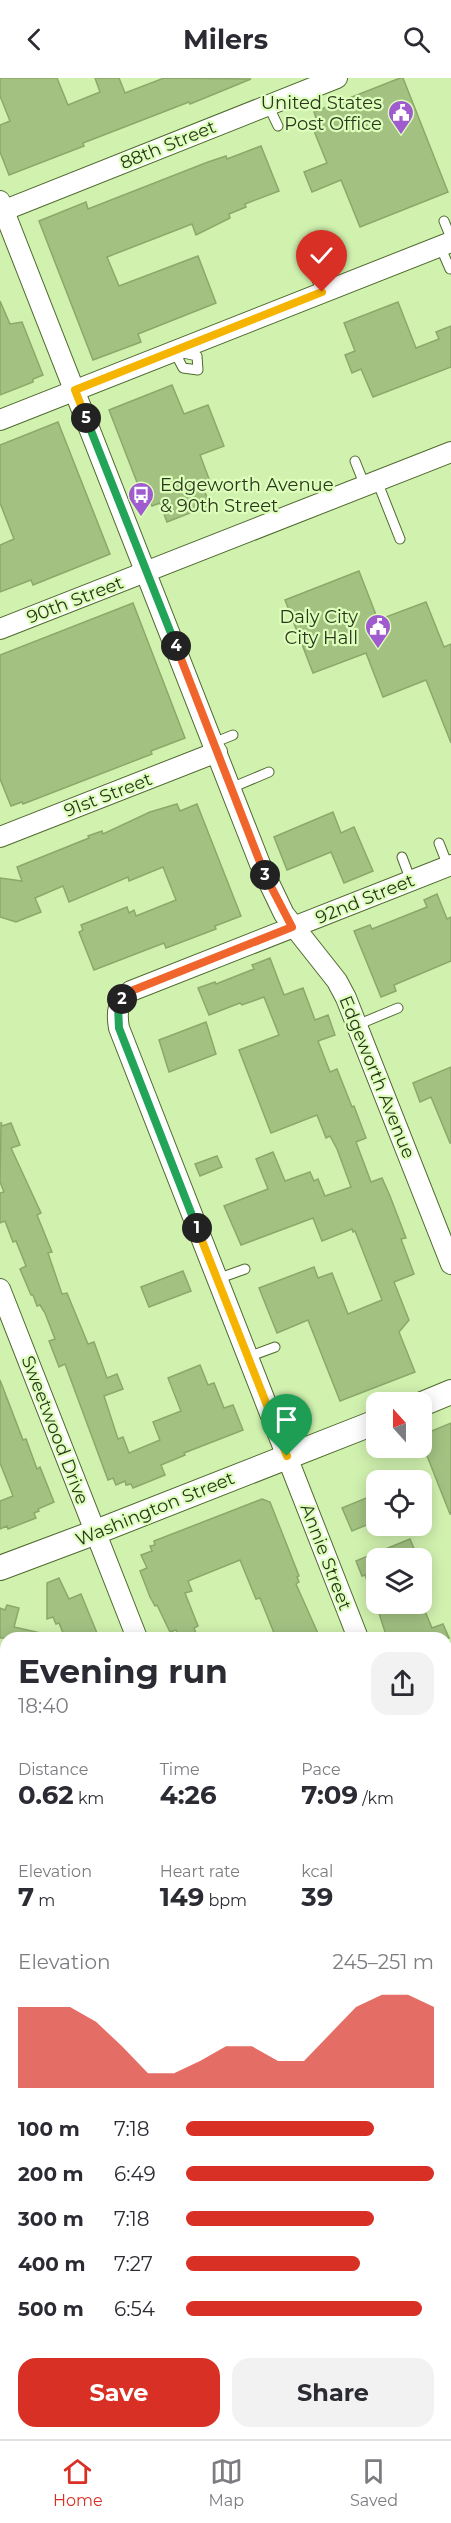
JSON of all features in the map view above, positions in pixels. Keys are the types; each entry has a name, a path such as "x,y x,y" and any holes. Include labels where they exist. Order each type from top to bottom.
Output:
{"street":[{"name":"88th Street","path":"1,208 337,78"},
{"name":"Edgeworth Avenue","path":"1,208 265,873 292,927 337,981 357,1024 451,1262"},
{"path":"0,420 447,242"},
{"name":"90th Street","path":"0,629 451,452"},
{"name":"91st Street","path":"0,837 215,748"},
{"name":"92nd Street","path":"118,1006 122,998 131,991 450,865"},
{"name":"Annie Street","path":"118,1006 119,1028 356,1632"},
{"name":"Sweetwood Drive","path":"0,1289 135,1632"},
{"path":"432,1400 451,1392"},
{"name":"Washington Street","path":"0,1568 366,1426"}],"lane":[{"path":"268,105 278,126"},
{"path":"444,221 450,269"},
{"path":"314,272 322,292"},
{"path":"355,461 371,483 400,539"},
{"path":"215,748 233,735"},
{"path":"231,788 269,772"},
{"path":"440,843 450,865"},
{"path":"402,856 411,880"},
{"path":"357,1024 398,1008"},
{"path":"218,1280 245,1269"},
{"path":"248,1356 275,1347"}],"building":[{"path":"0,78 57,78 68,105 100,92 95,78 119,78 125,93 164,78 251,79 83,143 84,146 9,175 0,152 0,125 10,121 0,96"},
{"path":"403,78 448,192 360,227 341,180 312,192 304,172 327,163 310,121 316,118 314,112"},
{"path":"261,146 279,191 245,204 246,207 229,214 230,218 196,235 192,224 107,257 119,286 198,256 216,303 138,334 141,342 93,360 39,221 86,202 88,209 208,162 226,156 227,159"},
{"path":"0,301 10,324 22,322 43,375 33,379 33,382 0,395"},
{"path":"398,302 416,348 439,339 436,332 451,326 451,367 373,397 361,369 352,373 345,355 355,351 344,323"},
{"path":"172,385 184,414 208,405 224,446 200,455 211,484 203,487 210,505 167,522 160,503 152,506 145,488 140,490 109,410"},
{"path":"58,422 110,554 33,585 31,580 0,592 0,545 14,539 0,503 0,445"},
{"name":"Daly City City Hall","path":"359,571 378,620 426,602 444,647 451,644 451,743 426,680 383,697 366,653 313,673 285,600"},
{"path":"133,603 185,738 151,751 152,754 23,804 22,802 11,806 0,779 0,655"},
{"path":"177,804 180,811 197,804 241,916 215,926 216,929 166,948 164,943 94,970 79,932 83,930 81,925 127,907 129,913 134,910 136,916 176,900 163,867 129,881 128,877 69,902 63,886 35,898 41,912 16,922 0,917 0,878 22,881 17,867 89,838 88,836 102,831 103,834 150,812"},
{"path":"333,812 341,833 354,827 373,871 344,883 331,852 287,870 274,837"},
{"path":"437,894 447,919 451,917 451,961 394,985 396,991 381,997 354,931 370,925 372,929 427,907 424,900"},
{"path":"270,958 284,995 303,988 315,1020 328,1015 335,1035 318,1041 330,1072 337,1069 352,1107 354,1106 366,1138 356,1142 371,1182 382,1178 390,1196 406,1238 401,1239 414,1274 394,1282 409,1320 399,1332 415,1372 340,1401 308,1320 277,1333 259,1288 314,1267 318,1278 332,1273 348,1314 382,1300 355,1231 353,1232 352,1229 322,1241 313,1218 241,1245 224,1206 268,1189 256,1159 273,1152 285,1181 310,1172 314,1181 318,1179 325,1196 351,1187 337,1149 330,1136 326,1138 317,1115 271,1133 239,1050 279,1035 264,997 209,1015 198,988 215,982 216,984 254,969 252,965"},
{"path":"206,1022 216,1054 169,1072 159,1040"},
{"path":"451,1067 450,1143 431,1097 420,1102 413,1083"},
{"path":"1,1122 2,1126 11,1123 20,1145 11,1148 41,1213 37,1215 52,1252 48,1253 62,1294 67,1293 88,1344 94,1342 107,1378 117,1374 123,1389 104,1396 118,1439 123,1437 129,1453 160,1440 153,1422 181,1411 168,1378 200,1365 208,1385 214,1383 224,1408 233,1405 243,1430 184,1453 185,1455 161,1465 165,1475 133,1488 131,1484 126,1485 125,1481 116,1485 113,1478 108,1480 65,1364 59,1367 49,1341 55,1339 45,1313 40,1305 37,1306 20,1269 26,1266 16,1241 13,1242 5,1221 0,1223 0,1193 4,1192 0,1182"},
{"path":"217,1156 222,1167 200,1176 195,1164"},
{"path":"183,1271 191,1291 149,1307 141,1287"},
{"path":"0,1380 23,1440 26,1439 37,1469 40,1467 54,1502 38,1509 39,1511 34,1513 36,1518 8,1529 7,1526 0,1529 0,1501 13,1496 0,1463"},
{"path":"451,1423 451,1514 428,1458 432,1458 432,1431"},
{"path":"366,1498 366,1525 352,1531 342,1508"},
{"path":"262,1499 270,1502 299,1576 297,1577 299,1582 296,1584 317,1632 274,1632 260,1598 256,1599 240,1560 188,1581 192,1591 185,1593 198,1626 194,1628 196,1632 177,1632 176,1630 170,1632 157,1605 155,1606 150,1597 140,1571 147,1568 141,1555 152,1551 150,1546 155,1545 154,1541"},
{"path":"410,1539 414,1548 388,1548"},
{"path":"366,1557 366,1578 365,1575 362,1576 356,1561"},
{"path":"59,1578 69,1599 81,1594 97,1632 63,1632 59,1623 56,1624 53,1617 47,1619 47,1583"},
{"path":"7,1605 19,1608 14,1627 36,1632 0,1632 0,1608 5,1610"},
{"path":"379,1614 426,1614 432,1628 443,1624 446,1632 385,1632"}],"place":[{"name":"United States Post Office","path":"401,136"},
{"name":"Edgeworth Avenue & 90th Street","path":"141,518"},
{"name":"Daly City City Hall","path":"378,650"}],"route":[{"path":"287,1456 119,1028 117,1017 118,1006 122,998 131,991 292,927 260,864 75,390 322,292"}]}
